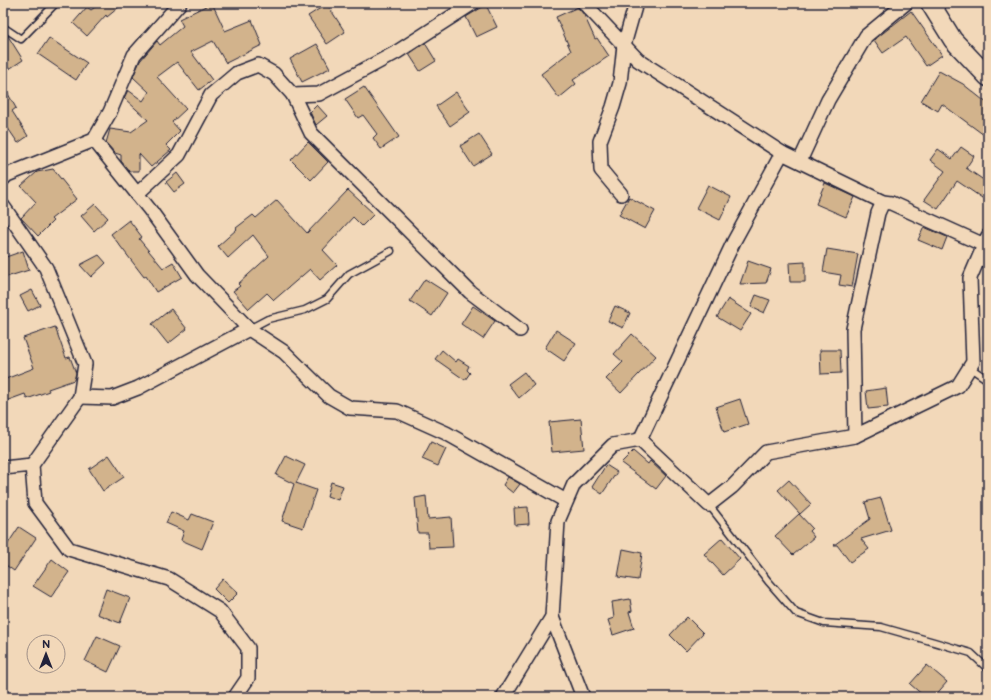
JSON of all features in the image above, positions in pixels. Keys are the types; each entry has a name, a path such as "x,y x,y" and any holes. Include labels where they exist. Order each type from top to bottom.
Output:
{"street":[{"path":"3,178 7,175 94,140 110,112 134,55 180,3"},
{"path":"293,94 319,94 397,52 473,3"},
{"path":"584,3 638,60 782,153 883,202 891,202 986,241 970,278 973,362 958,386 855,436 766,452 732,487 709,505 640,440"},
{"path":"621,194 601,170 600,141 613,107 620,82 624,46 636,3"},
{"path":"800,161 828,100 866,36 906,3"},
{"path":"930,3 953,40 988,77"},
{"path":"137,194 179,155 211,94 237,73 258,65 274,74 293,94 311,133 470,292 520,330"},
{"path":"94,140 137,194 197,275 249,329 284,352 329,396 350,408 397,411 446,434 566,501"},
{"path":"640,440 734,241 782,153"},
{"path":"855,436 853,329 878,213 883,202"},
{"path":"3,206 46,268 85,364 80,397 32,465 36,503 69,549 169,579 220,612 248,648 248,678 235,697"},
{"path":"80,397 112,398 138,388 249,329"},
{"path":"583,697 552,617 558,521 574,484 613,445 640,440"},
{"path":"3,468 32,465"},
{"path":"503,697 552,617"}],"lane":[{"path":"3,27 21,39 56,3"},
{"path":"249,329 268,319 305,310 327,299 350,274 391,251"},
{"path":"969,367 988,380"},
{"path":"709,505 768,581 796,613 824,623 881,627 934,642 971,653 988,669"}],"building":[{"path":"97,3 124,3 107,17 106,15 87,36 73,23 87,7 91,10 98,5"},
{"path":"212,3 225,31 252,20 262,45 226,63 213,41 191,52 212,80 199,90 177,62 157,77 186,109 172,122 180,131 166,145 171,150 151,167 139,154 139,171 129,171 121,161 121,155 115,153 106,143 110,129 131,132 148,120 124,98 128,90 143,101 149,92 133,77 140,61 157,41 160,45 183,26 179,19"},
{"path":"327,4 345,32 327,44 308,16"},
{"path":"486,5 497,27 476,37 466,17"},
{"path":"578,7 584,15 595,39 597,38 609,56 573,80 576,84 559,98 541,74 571,51 556,17"},
{"path":"911,11 942,55 926,66 906,37 883,53 874,40"},
{"path":"3,32 8,36 23,60 9,69 3,59"},
{"path":"49,38 87,63 76,80 38,54"},
{"path":"425,43 436,61 420,71 409,54"},
{"path":"317,44 330,68 302,82 290,59"},
{"path":"939,71 963,84 988,104 988,138 942,104 938,111 921,101"},
{"path":"3,85 16,108 12,111 28,136 18,143 3,121"},
{"path":"364,87 399,137 381,149 373,138 377,134 363,115 358,118 345,99"},
{"path":"456,92 470,112 450,126 436,106"},
{"path":"317,105 327,116 316,125 310,112"},
{"path":"479,134 492,154 473,166 460,146"},
{"path":"308,142 328,162 311,180 291,160"},
{"path":"961,147 974,156 966,168 988,183 988,202 957,181 938,209 924,200 945,171 930,160 938,149 952,159"},
{"path":"53,169 77,199 51,219 53,221 38,236 21,218 36,202 21,186 37,172"},
{"path":"177,173 185,184 174,192 166,182"},
{"path":"825,183 855,197 846,217 816,204"},
{"path":"708,185 731,197 720,220 696,208"},
{"path":"348,190 374,214 362,226 353,217 323,250 337,265 320,280 310,269 274,300 267,293 249,309 233,291 240,286 238,284 269,256 253,235 228,258 218,246 237,229 236,228 253,215 256,218 277,200 307,233"},
{"path":"629,197 655,211 645,229 619,215"},
{"path":"95,204 108,218 94,231 81,216"},
{"path":"129,220 142,237 139,239 163,268 173,262 182,277 156,292 146,276 144,277 111,234"},
{"path":"924,227 947,237 942,250 918,240"},
{"path":"827,249 858,254 852,287 839,285 841,275 823,272"},
{"path":"23,251 29,270 3,278 3,258"},
{"path":"99,255 106,263 91,277 80,265"},
{"path":"748,261 771,269 766,283 740,284"},
{"path":"805,262 805,282 790,282 789,263"},
{"path":"425,279 447,293 432,316 410,301"},
{"path":"32,290 40,305 28,311 20,296"},
{"path":"756,295 770,300 764,313 751,307"},
{"path":"728,299 751,314 740,331 717,317"},
{"path":"473,306 495,321 483,339 461,324"},
{"path":"615,306 630,313 623,328 608,321"},
{"path":"171,309 187,329 168,344 152,324"},
{"path":"55,327 66,358 70,357 76,373 74,380 48,389 49,391 27,399 25,394 3,402 3,380 34,368 23,338"},
{"path":"556,330 576,343 564,361 545,348"},
{"path":"632,334 656,356 621,393 606,379 623,362 614,354"},
{"path":"442,350 456,362 458,359 469,366 467,370 470,373 465,380 435,359"},
{"path":"820,350 840,350 841,373 821,374"},
{"path":"524,372 534,385 519,398 508,384"},
{"path":"886,388 888,407 868,409 866,391"},
{"path":"740,399 748,424 724,432 716,407"},
{"path":"581,419 584,449 552,452 549,422"},
{"path":"431,442 446,449 438,466 422,459"},
{"path":"633,451 648,464 650,461 666,476 656,489 621,463"},
{"path":"109,455 124,477 103,491 89,469"},
{"path":"286,456 305,465 296,483 316,490 303,528 282,521 294,484 276,475"},
{"path":"606,465 617,472 602,494 592,487"},
{"path":"508,477 520,484 513,493 503,485"},
{"path":"789,480 811,504 800,514 778,490"},
{"path":"331,482 343,486 338,500 327,496"},
{"path":"426,496 428,519 451,517 453,547 429,548 428,533 418,533 415,498"},
{"path":"881,498 891,530 861,539 869,549 850,562 837,545 834,545 870,519 865,502"},
{"path":"528,507 529,524 515,525 514,508"},
{"path":"171,512 189,520 192,514 213,522 202,549 181,540 184,531 166,523"},
{"path":"799,514 812,528 809,531 814,537 793,555 775,536"},
{"path":"19,527 36,538 14,571 3,563 3,551"},
{"path":"722,538 740,559 723,575 704,554"},
{"path":"623,549 642,553 638,580 618,577"},
{"path":"52,559 69,572 51,597 33,586"},
{"path":"223,579 238,593 228,603 214,589"},
{"path":"106,589 130,598 120,623 97,614"},
{"path":"630,599 632,611 629,612 634,628 613,635 608,620 614,618 612,602"},
{"path":"687,617 703,633 686,651 670,635"},
{"path":"97,636 120,646 108,672 85,661"},
{"path":"927,665 947,682 934,697 925,697 910,684"}]}
